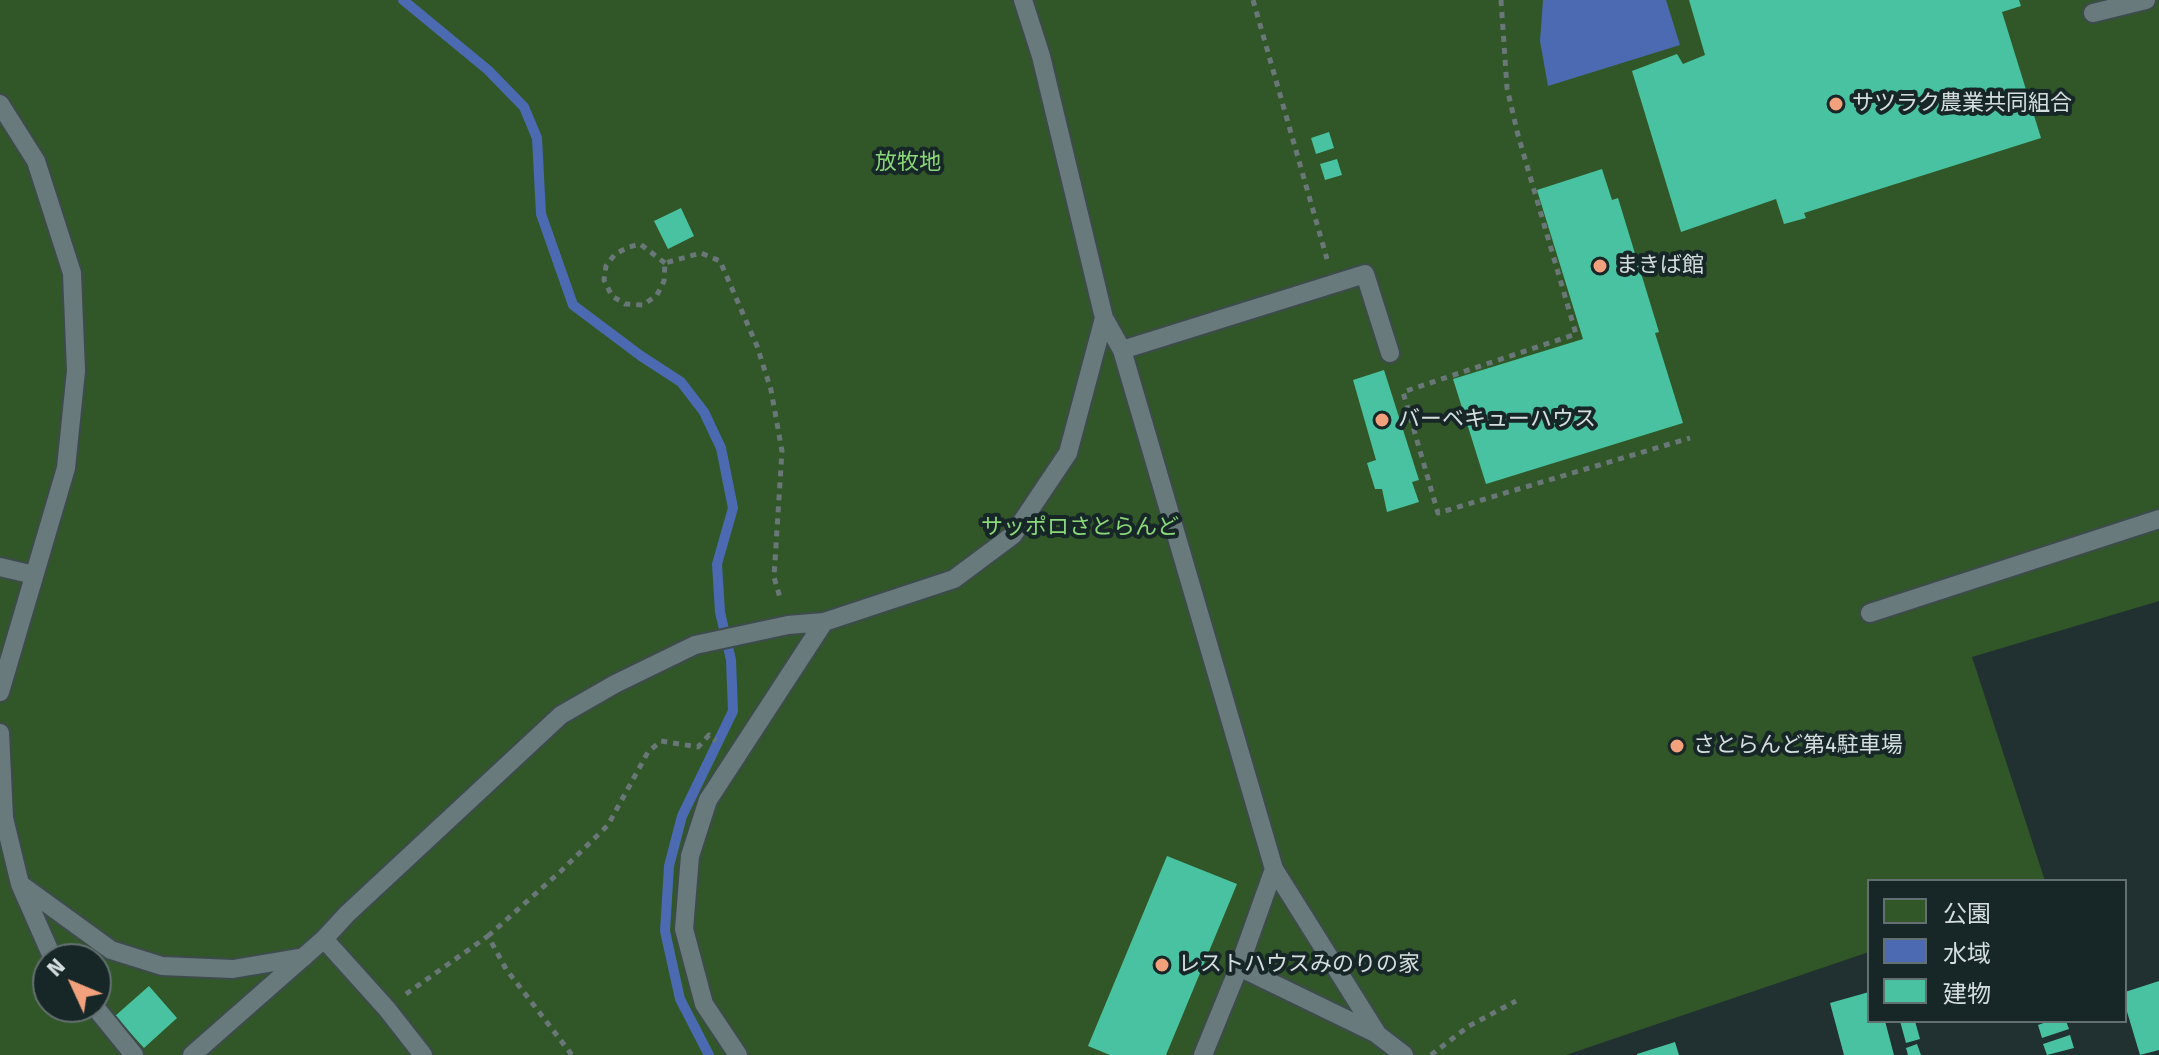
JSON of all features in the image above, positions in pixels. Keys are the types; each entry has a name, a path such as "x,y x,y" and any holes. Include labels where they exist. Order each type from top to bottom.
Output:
{"lane":[{"path":"1023,0 1041,56 1104,318 1122,350 1274,869 1378,1035"},
{"path":"2093,13 2146,0"},
{"path":"0,104 36,161 72,273 76,371 66,468 0,692"},
{"path":"1122,350 1365,274 1390,353"},
{"path":"192,1055 324,939 561,715 615,684 704,643 788,625 824,622 954,579 1013,535 1068,453 1104,318"},
{"path":"1870,613 2159,519"},
{"path":"0,567 34,575"},
{"path":"738,1055 704,1004 684,929 690,856 708,800 824,622"},
{"path":"0,733 4,818 20,884 48,943"},
{"path":"1203,1055 1274,869"},
{"path":"20,884 111,950 162,966 233,969 304,957"},
{"path":"324,939 387,1009 423,1055"},
{"path":"1239,967 1378,1035 1404,1055"},
{"path":"108,1023 134,1055"}],"path":[{"path":"1253,0 1334,283"},
{"path":"1501,0 1507,88 1576,334 1403,392 1438,513 1690,438"},
{"path":"640,244 665,263 664,281 657,295 643,305 625,304 612,296 604,280 606,266 615,254 629,247 640,244"},
{"path":"665,263 701,253 720,261 757,346 771,390 782,451 774,577 788,625"},
{"path":"387,1009 488,936 608,825 648,752 661,741 698,747 709,735"},
{"path":"488,936 506,969 572,1055"},
{"path":"1431,1055 1469,1026 1516,1001"}],"green space":[{"name":"サッポロさとらんど","path":"0,0 2159,0 2159,601 1972,657 2044,879 1867,879 1867,953 1566,1055 0,1055"}],"water":[{"path":"1543,0 1666,0 1680,45 1548,86 1540,41"}],"building":[{"name":"サツラク農業共同組合","path":"1689,0 2019,0 2021,6 2002,12 2041,138 1804,213 1806,218 1784,224 1776,199 1681,232 1632,71 1677,54 1683,64 1705,55"},
{"path":"1329,132 1334,148 1316,154 1311,138"},
{"path":"1337,159 1342,175 1325,180 1320,164"},
{"name":"まきば館","path":"1602,169 1612,200 1618,198 1683,423 1486,484 1453,379 1583,339 1537,190"},
{"path":"681,208 694,236 668,249 654,221"},
{"name":"バーベキューハウス","path":"1384,370 1419,480 1412,482 1419,502 1387,512 1382,489 1375,489 1367,463 1376,460 1353,380"},
{"name":"レストハウスみのりの家","path":"1167,856 1237,884 1166,1055 1110,1055 1088,1046"},
{"path":"2159,981 2159,1050 2140,1055 2127,1012 2127,991"},
{"path":"149,986 177,1018 144,1048 115,1016"},
{"path":"1867,993 1867,1023 1886,1023 1894,1055 1844,1055 1830,1003"},
{"path":"1901,1023 1916,1023 1920,1039 1906,1043"},
{"path":"2067,1023 2069,1029 2042,1038 2038,1025"},
{"path":"2070,1035 2074,1048 2047,1055 2043,1044"},
{"path":"1675,1042 1679,1055 1637,1055 1637,1054"},
{"path":"1917,1044 1921,1055 1908,1055 1906,1048"}],"waterway":[{"path":"403,0 488,70 524,107 537,138 541,214 573,305 681,382 704,412 721,448 733,508 717,564 720,612 731,660 733,711 682,816 669,866 665,931 680,999 709,1055"}],"place":[{"name":"サツラク農業共同組合","path":"1836,104"},
{"name":"まきば館","path":"1600,266"},
{"name":"バーベキューハウス","path":"1382,420"},
{"name":"さとらんど第4駐車場","path":"1677,746"},
{"name":"レストハウスみのりの家","path":"1162,965"}],"park label":[{"name":"放牧地","path":"908,163"}]}
